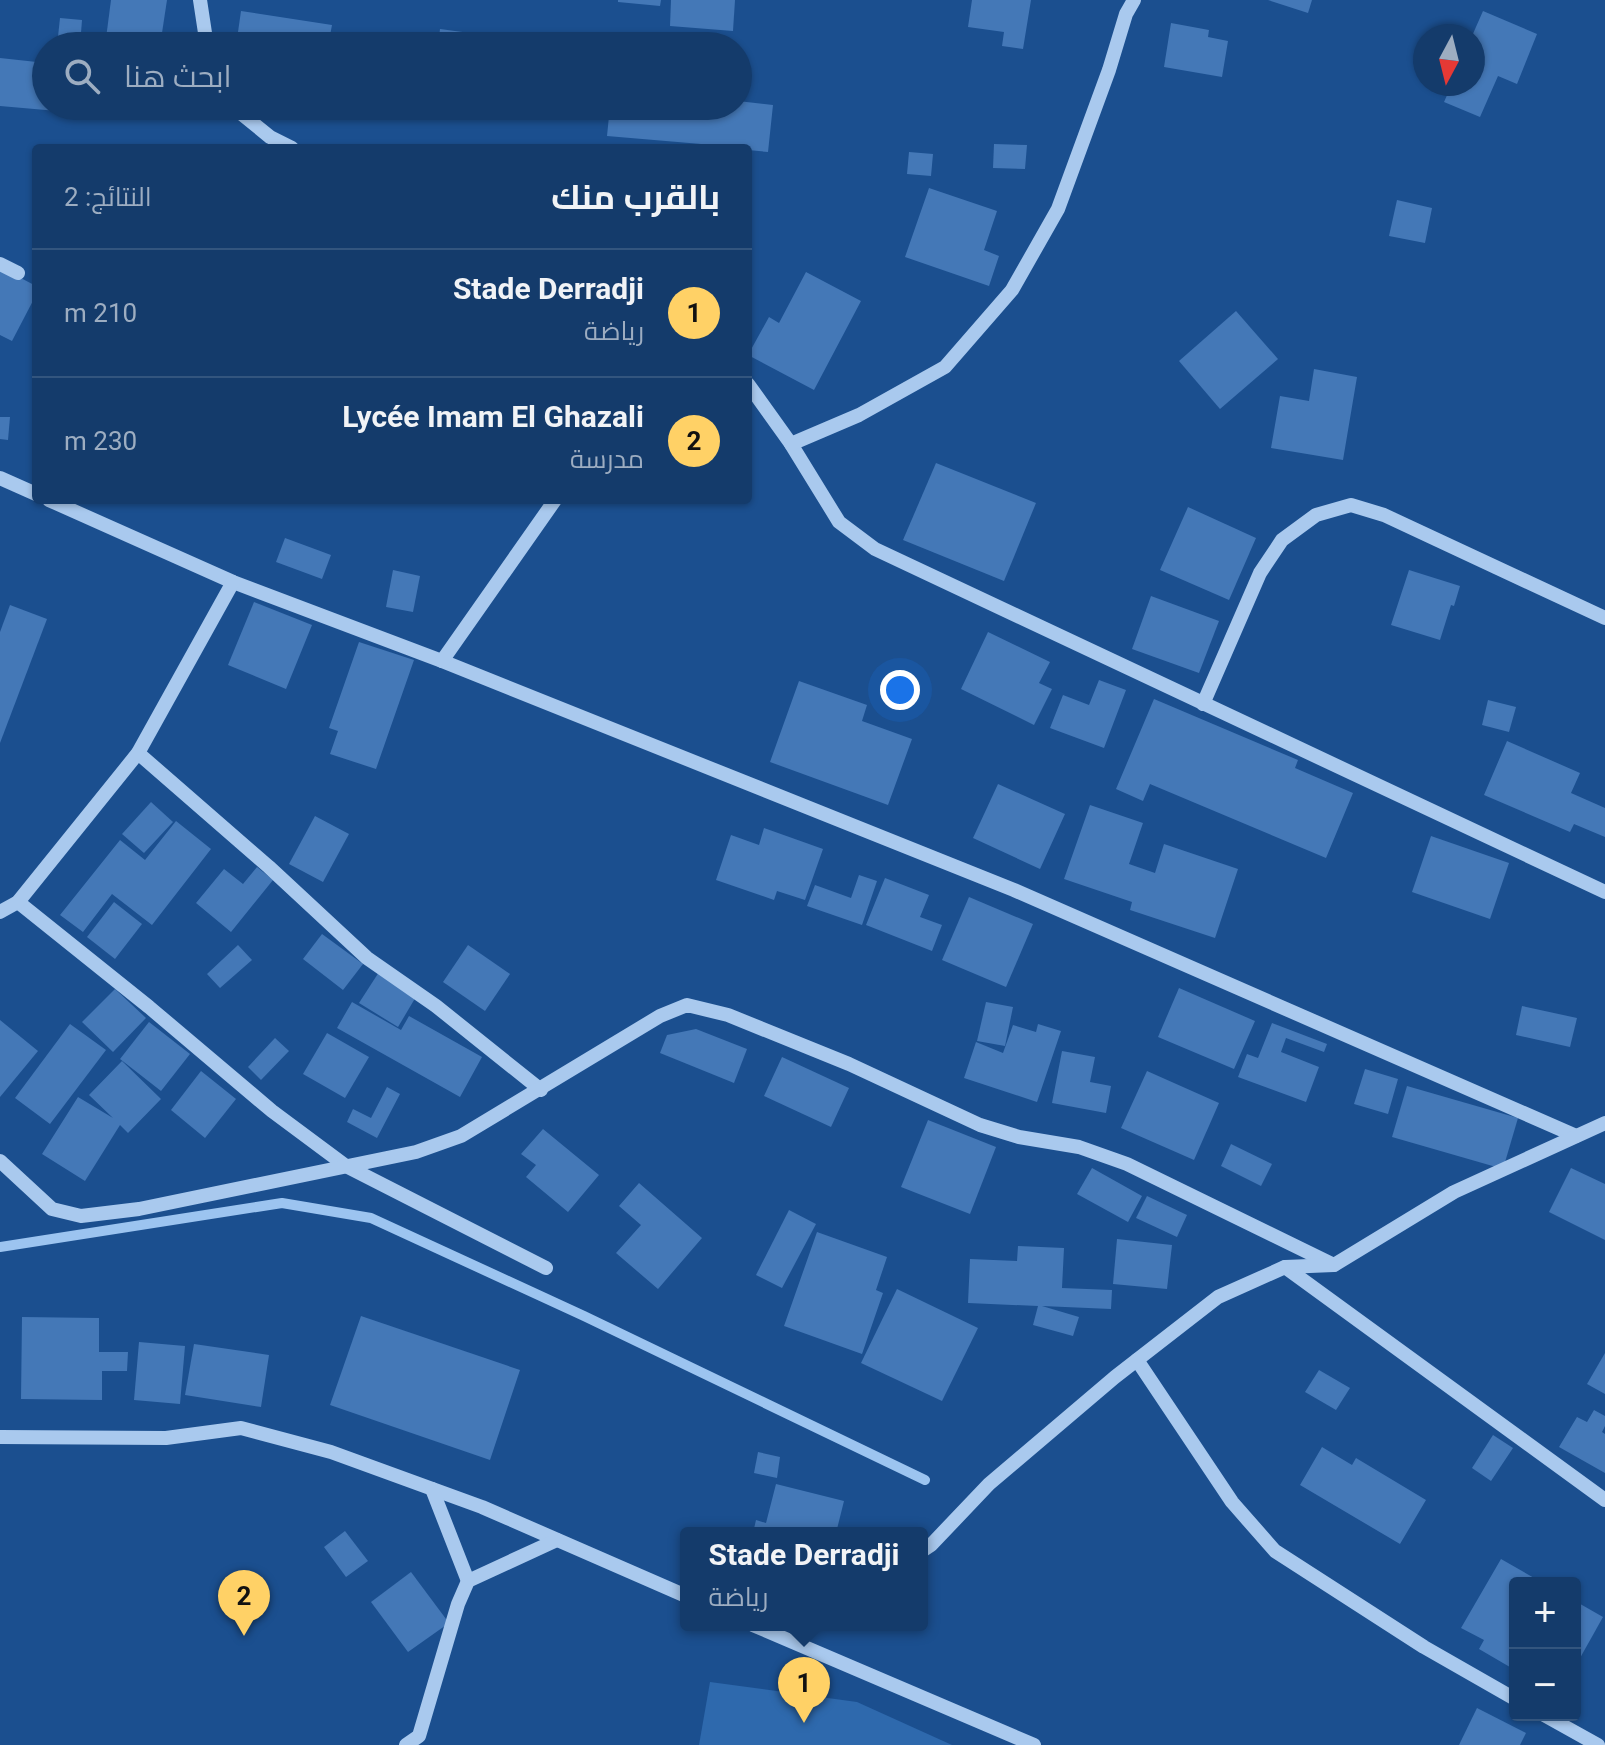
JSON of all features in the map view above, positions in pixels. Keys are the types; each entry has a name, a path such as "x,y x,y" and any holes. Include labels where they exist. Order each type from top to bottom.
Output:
{"street":[{"path":"200,0 205,32"},
{"path":"791,444 859,415 945,367 1012,290 1058,209 1126,14 1134,0"},
{"path":"249,120 284,144"},
{"path":"0,264 18,273"},
{"path":"752,390 791,444 839,522 875,549 1605,892"},
{"path":"0,478 32,492"},
{"path":"58,504 233,582 442,661 1014,890 1576,1136"},
{"path":"442,661 552,504"},
{"path":"1203,704 1260,573 1282,540 1316,515 1351,505 1384,515 1605,618"},
{"path":"0,912 18,902 138,753 233,582"},
{"path":"138,753 269,867 367,958 436,1006 541,1090"},
{"path":"18,902 272,1111 346,1166 546,1268"},
{"path":"0,1161 52,1209 81,1216 139,1209 416,1152 461,1136 660,1016 687,1005 728,1015 849,1064 980,1125 1019,1137 1079,1147 1127,1164 1334,1265"},
{"path":"928,1547 989,1484 1137,1360 1218,1297 1285,1267 1334,1265 1454,1192 1605,1123"},
{"path":"1285,1267 1605,1500"},
{"path":"1137,1360 1232,1502 1275,1551 1424,1647 1509,1696"},
{"path":"0,1437 166,1438 241,1428 331,1452 482,1507 680,1593"},
{"path":"432,1489 468,1581"},
{"path":"406,1745 419,1736 458,1604 468,1581 557,1540"},
{"path":"767,1631 1034,1745"},
{"path":"1555,1721 1598,1745"}],"shaded area":[{"path":"710,1682 857,1702 952,1745 699,1745"}],"building":[{"path":"111,0 167,0 162,32 107,32"},
{"path":"618,0 661,0 660,6"},
{"path":"671,0 735,0 733,31 670,26"},
{"path":"972,0 1031,0 1023,49 1002,46 1004,32 968,27"},
{"path":"1268,0 1312,0 1308,13"},
{"path":"241,11 332,25 331,32 238,32"},
{"path":"1483,11 1537,34 1517,84 1498,76 1480,117 1444,102 1447,96 1485,96 1485,24 1477,24"},
{"path":"60,18 82,20 81,32 58,32"},
{"path":"1171,23 1209,30 1208,37 1228,41 1222,77 1164,67"},
{"path":"0,58 32,61 32,109 0,106"},
{"path":"752,103 773,105 768,152 752,150 752,144 701,144 607,136 609,120 752,120"},
{"path":"994,144 1027,145 1025,169 993,168"},
{"path":"909,152 933,154 931,176 907,174"},
{"path":"929,188 997,211 984,250 999,256 989,286 905,257"},
{"path":"1397,200 1432,208 1425,243 1389,236"},
{"path":"0,267 32,284 32,303 12,341 0,335"},
{"path":"806,272 861,301 814,390 752,357 752,348 769,317 779,323"},
{"path":"1236,311 1278,359 1220,409 1179,361"},
{"path":"1314,369 1357,377 1343,460 1271,448 1280,396 1309,401"},
{"path":"0,417 10,417 8,440 0,439"},
{"path":"936,463 1036,503 1004,581 903,540"},
{"path":"1188,507 1256,538 1229,600 1160,570"},
{"path":"285,538 331,555 322,579 276,562"},
{"path":"393,570 420,576 413,612 386,607"},
{"path":"1409,570 1460,586 1440,640 1391,625"},
{"path":"1151,596 1219,621 1199,673 1132,649"},
{"path":"254,602 312,625 286,689 228,665"},
{"path":"10,605 47,619 0,743 0,632"},
{"path":"988,632 1050,662 1039,683 1052,689 1034,725 961,689"},
{"path":"359,642 414,660 376,769 330,754 338,731 329,728"},
{"path":"1099,680 1126,690 1104,748 1050,728 1063,695 1089,705"},
{"path":"799,681 867,705 862,721 912,739 888,805 770,762"},
{"path":"1154,699 1298,760 1295,768 1353,793 1326,858 1150,784 1143,801 1116,789"},
{"path":"1488,700 1516,707 1509,732 1482,725"},
{"path":"1507,741 1580,773 1571,793 1605,808 1605,837 1574,824 1570,832 1484,795"},
{"path":"998,784 1065,814 1040,869 973,838"},
{"path":"151,802 173,822 144,853 122,834"},
{"path":"1090,805 1143,823 1129,864 1155,873 1164,844 1238,869 1215,938 1130,910 1132,902 1064,879"},
{"path":"315,816 349,834 323,882 289,864"},
{"path":"176,821 211,849 152,925 112,894 83,932 60,915 120,840 145,860"},
{"path":"764,828 823,849 805,900 777,891 774,900 716,880 731,835 759,845"},
{"path":"1431,836 1509,863 1490,919 1412,892"},
{"path":"257,867 273,880 231,932 196,903 224,869 243,884"},
{"path":"859,875 877,881 862,925 807,906 815,885 851,898"},
{"path":"885,878 929,895 920,917 942,925 932,951 866,925"},
{"path":"969,897 1033,924 1006,987 942,960"},
{"path":"114,902 142,924 115,959 87,937"},
{"path":"322,934 363,964 343,990 303,959"},
{"path":"238,945 252,960 220,988 207,974"},
{"path":"468,945 510,974 485,1011 443,982"},
{"path":"379,972 417,995 398,1027 359,1003"},
{"path":"1179,988 1255,1021 1234,1069 1158,1037"},
{"path":"115,989 146,1018 113,1052 82,1022"},
{"path":"352,1002 401,1030 409,1016 482,1057 460,1097 337,1028"},
{"path":"986,1002 1013,1007 1005,1046 977,1041"},
{"path":"1522,1006 1577,1018 1570,1047 1516,1035"},
{"path":"0,1020 38,1051 0,1097"},
{"path":"149,1022 190,1054 161,1091 120,1059"},
{"path":"1272,1023 1327,1044 1324,1052 1286,1038 1281,1052 1319,1067 1306,1102 1238,1077 1247,1054 1258,1058"},
{"path":"70,1024 106,1050 50,1124 15,1098"},
{"path":"1038,1024 1061,1031 1037,1102 964,1078 976,1042 1003,1053 1013,1025 1036,1032"},
{"path":"696,1029 747,1049 734,1083 660,1053 667,1035"},
{"path":"327,1033 369,1057 345,1098 303,1074"},
{"path":"275,1038 289,1051 261,1080 248,1067"},
{"path":"1062,1051 1095,1057 1090,1082 1111,1086 1106,1113 1052,1103"},
{"path":"782,1057 849,1088 831,1127 764,1096"},
{"path":"122,1061 161,1099 128,1133 120,1125 85,1181 42,1154 78,1097 113,1118 89,1095"},
{"path":"1365,1069 1398,1079 1388,1114 1354,1104"},
{"path":"201,1071 236,1099 205,1138 171,1110"},
{"path":"1147,1071 1219,1103 1194,1160 1121,1128"},
{"path":"1407,1086 1518,1118 1503,1169 1392,1137"},
{"path":"387,1087 400,1094 377,1138 347,1122 353,1109 371,1118"},
{"path":"928,1120 996,1147 970,1214 901,1187"},
{"path":"543,1129 599,1175 568,1212 526,1177 536,1165 521,1154"},
{"path":"1231,1144 1272,1164 1261,1186 1221,1166"},
{"path":"1092,1168 1142,1196 1128,1222 1077,1194"},
{"path":"1571,1168 1605,1184 1605,1240 1549,1212"},
{"path":"639,1183 702,1238 658,1289 616,1253 641,1225 619,1206"},
{"path":"1147,1196 1187,1215 1177,1237 1136,1218"},
{"path":"789,1210 816,1224 782,1288 756,1275"},
{"path":"817,1232 887,1257 876,1290 883,1293 862,1354 784,1326"},
{"path":"1117,1239 1172,1245 1167,1289 1113,1284"},
{"path":"1018,1246 1064,1248 1062,1288 1112,1290 1111,1309 1042,1306 1079,1317 1073,1336 1033,1325 1038,1306 968,1303 970,1259 1017,1261"},
{"path":"897,1289 978,1328 942,1401 861,1363"},
{"path":"361,1316 520,1370 490,1460 330,1405"},
{"path":"22,1317 99,1318 99,1352 128,1352 127,1371 102,1371 102,1400 21,1399"},
{"path":"139,1342 185,1346 180,1404 134,1400"},
{"path":"194,1344 269,1355 261,1407 185,1395"},
{"path":"1605,1353 1605,1394 1587,1384"},
{"path":"1319,1370 1350,1388 1336,1410 1305,1392"},
{"path":"1594,1410 1605,1416 1602,1432 1605,1434 1605,1473 1559,1447 1577,1417 1587,1422"},
{"path":"1493,1435 1513,1448 1491,1481 1472,1468"},
{"path":"1322,1447 1352,1465 1356,1458 1426,1500 1400,1544 1300,1485"},
{"path":"758,1452 780,1457 777,1478 754,1473"},
{"path":"776,1484 844,1501 838,1527 754,1527 756,1520 766,1523"},
{"path":"345,1531 368,1561 346,1577 324,1547"},
{"path":"1501,1559 1532,1577 1509,1577 1509,1666 1479,1649 1484,1640 1461,1628"},
{"path":"411,1572 449,1623 408,1652 371,1602"},
{"path":"1581,1604 1603,1617 1581,1656"},
{"path":"1477,1708 1526,1733 1520,1745 1459,1745"}],"waterway":[{"path":"0,1247 282,1203 371,1218 584,1316 925,1480"}],"place":[{"name":"Lycée Imam El Ghazali","path":"244,1636"},
{"name":"Stade Derradji","path":"804,1723"}]}
